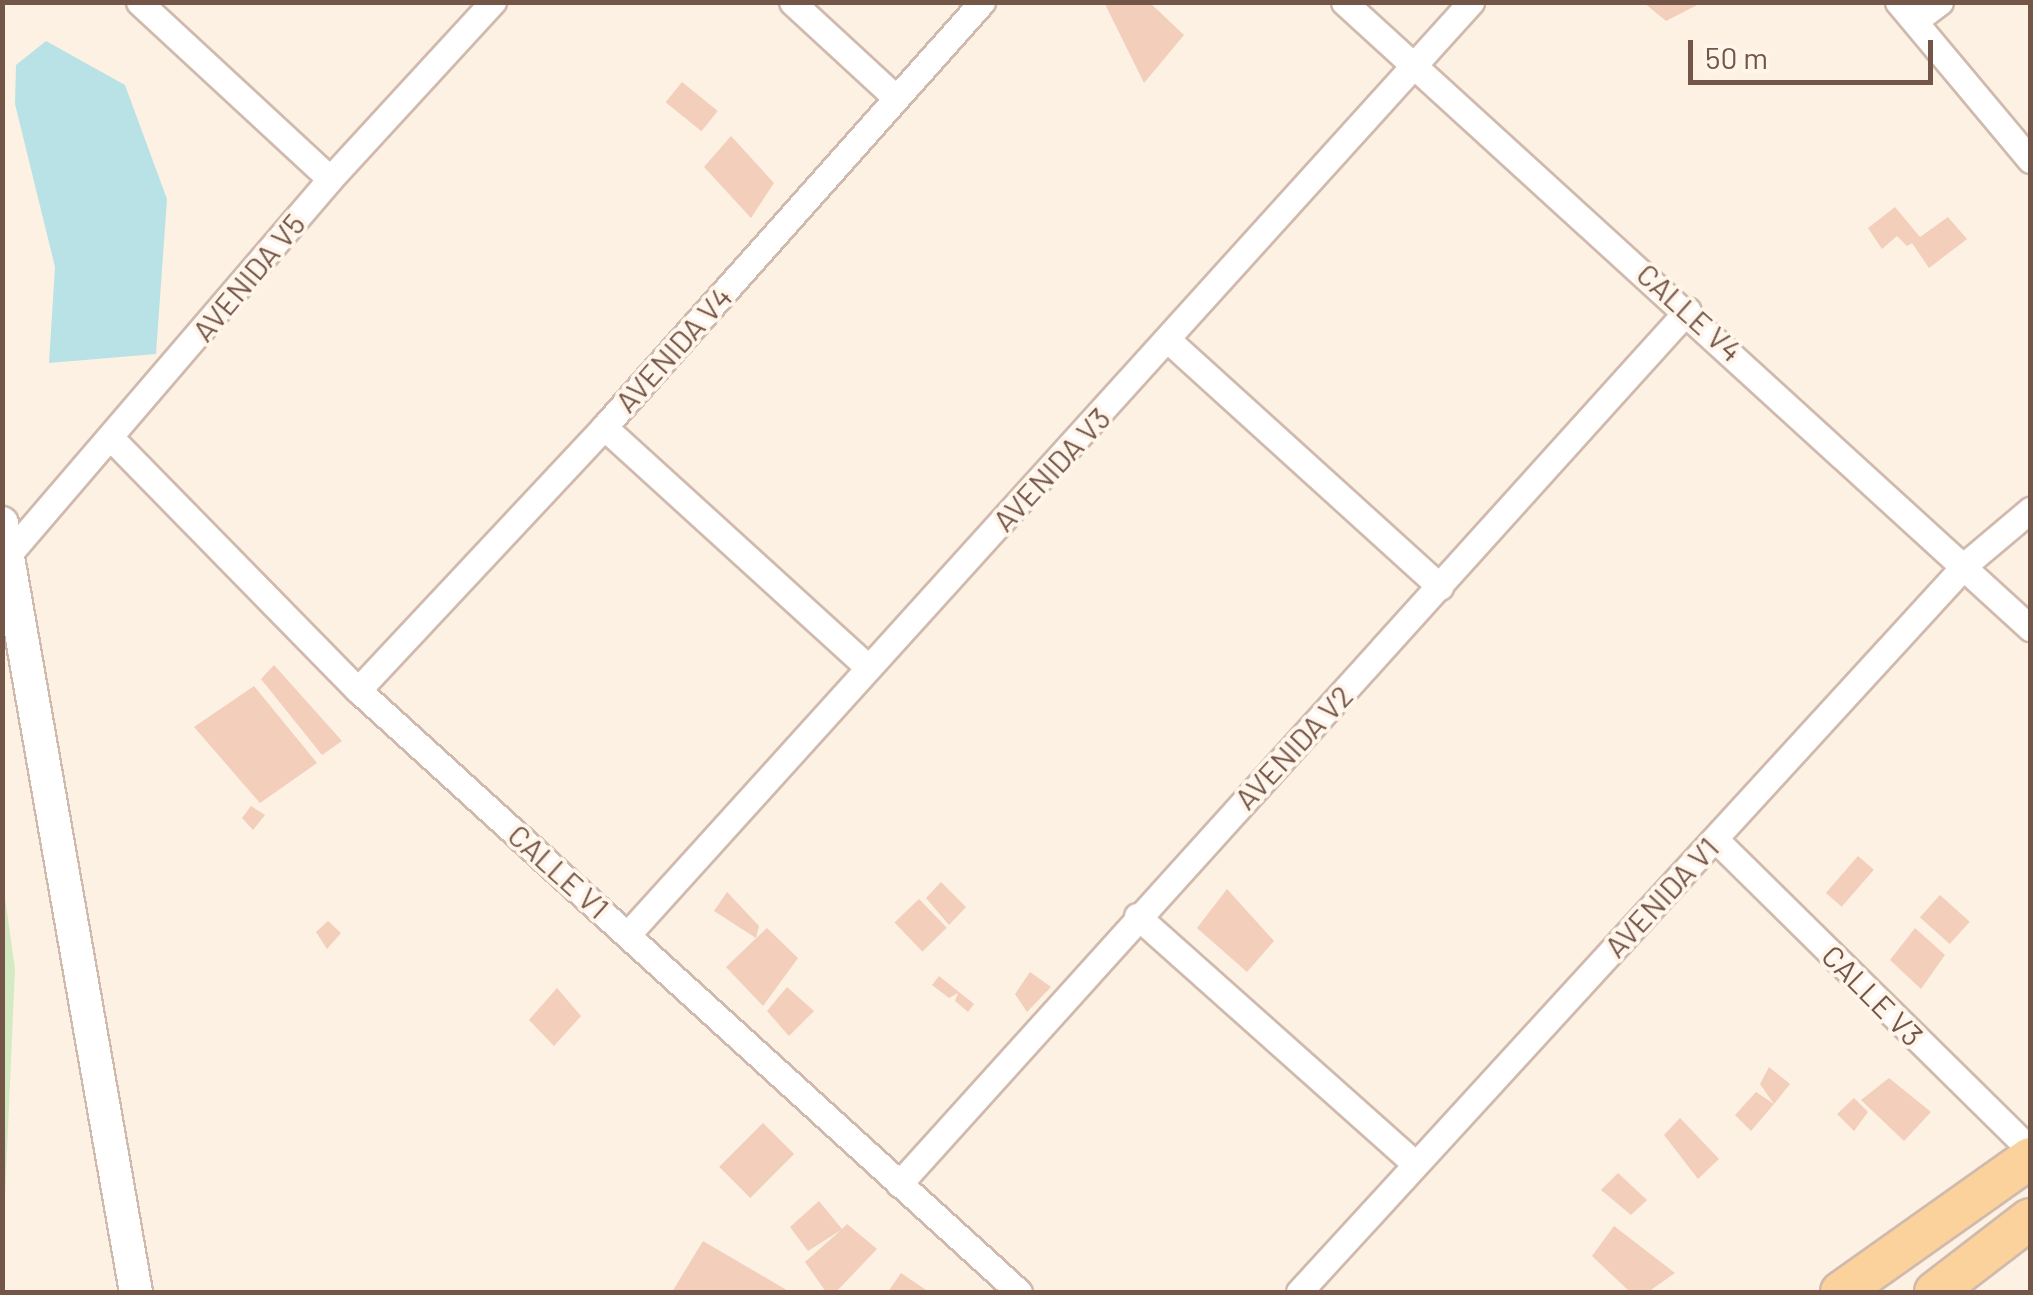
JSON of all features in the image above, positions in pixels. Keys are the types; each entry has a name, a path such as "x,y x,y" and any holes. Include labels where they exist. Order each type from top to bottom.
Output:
{"main road":[{"path":"1841,1292 2030,1154"},
{"path":"1935,1292 2030,1219"}],"street":[{"path":"139,2 330,179"},
{"name":"AVENIDA V5","path":"8,555 330,179 493,2"},
{"path":"792,2 895,98"},
{"name":"AVENIDA V4","path":"358,690 604,427 982,2"},
{"name":"CALLE V4","path":"1344,2 1688,310 1966,564 2030,628"},
{"name":"AVENIDA V3","path":"628,934 1169,341 1470,2"},
{"path":"1940,2 1907,12 2030,160"},
{"name":"AVENIDA V2","path":"899,1184 1688,310"},
{"path":"1169,341 1440,587"},
{"path":"604,427 868,667"},
{"name":"CALLE V1","path":"112,438 358,690 1018,1292"},
{"name":"AVENIDA V1","path":"1299,1292 1966,564 2030,510"},
{"path":"2,522 136,1292"},
{"name":"CALLE V3","path":"1715,839 2030,1154"},
{"path":"1137,916 1414,1163"}],"green space":[{"path":"2,884 15,969 3,1240"}],"water":[{"path":"46,41 125,85 167,199 156,354 49,363 55,267 15,104 16,65"}],"building":[{"path":"1104,2 1149,2 1184,35 1144,83"},
{"path":"1643,2 1695,2 1697,5 1666,21"},
{"path":"682,82 718,111 701,131 666,102"},
{"path":"731,136 774,183 751,218 704,167"},
{"path":"1895,207 1920,237 1948,217 1967,239 1929,268 1912,243 1907,246 1897,236 1882,249 1868,228"},
{"path":"274,665 342,741 322,755 261,679"},
{"path":"254,686 317,763 260,803 194,727"},
{"path":"251,806 265,815 253,830 242,818"},
{"path":"1858,856 1874,870 1842,907 1826,893"},
{"path":"941,882 966,907 949,925 926,898"},
{"path":"1227,889 1274,941 1247,972 1197,928"},
{"path":"727,892 759,926 756,938 714,911"},
{"path":"1940,895 1970,922 1950,944 1920,917"},
{"path":"919,899 947,928 922,951 895,923"},
{"path":"328,921 341,933 327,949 316,932"},
{"path":"767,928 798,958 763,1006 726,967"},
{"path":"1915,928 1945,955 1921,989 1890,960"},
{"path":"1030,972 1051,987 1027,1012 1015,994"},
{"path":"939,976 974,1004 968,1012 955,1001 958,993 949,998 932,985"},
{"path":"787,987 814,1011 789,1036 767,1011"},
{"path":"557,988 581,1016 554,1046 529,1020"},
{"path":"1769,1067 1790,1084 1774,1104 1760,1084"},
{"path":"1889,1078 1931,1112 1904,1141 1861,1100"},
{"path":"1756,1092 1774,1104 1751,1131 1735,1115"},
{"path":"1854,1098 1868,1112 1854,1131 1837,1114"},
{"path":"1680,1118 1719,1159 1698,1179 1664,1135"},
{"path":"763,1123 794,1154 750,1198 719,1167"},
{"path":"1618,1173 1647,1200 1631,1215 1601,1190"},
{"path":"819,1201 842,1229 847,1224 877,1249 836,1292 826,1292 805,1262 841,1230 808,1251 790,1227"},
{"path":"1614,1226 1675,1273 1648,1292 1630,1292 1592,1256"},
{"path":"703,1241 790,1292 672,1292"},
{"path":"901,1273 929,1292 888,1292"}]}
